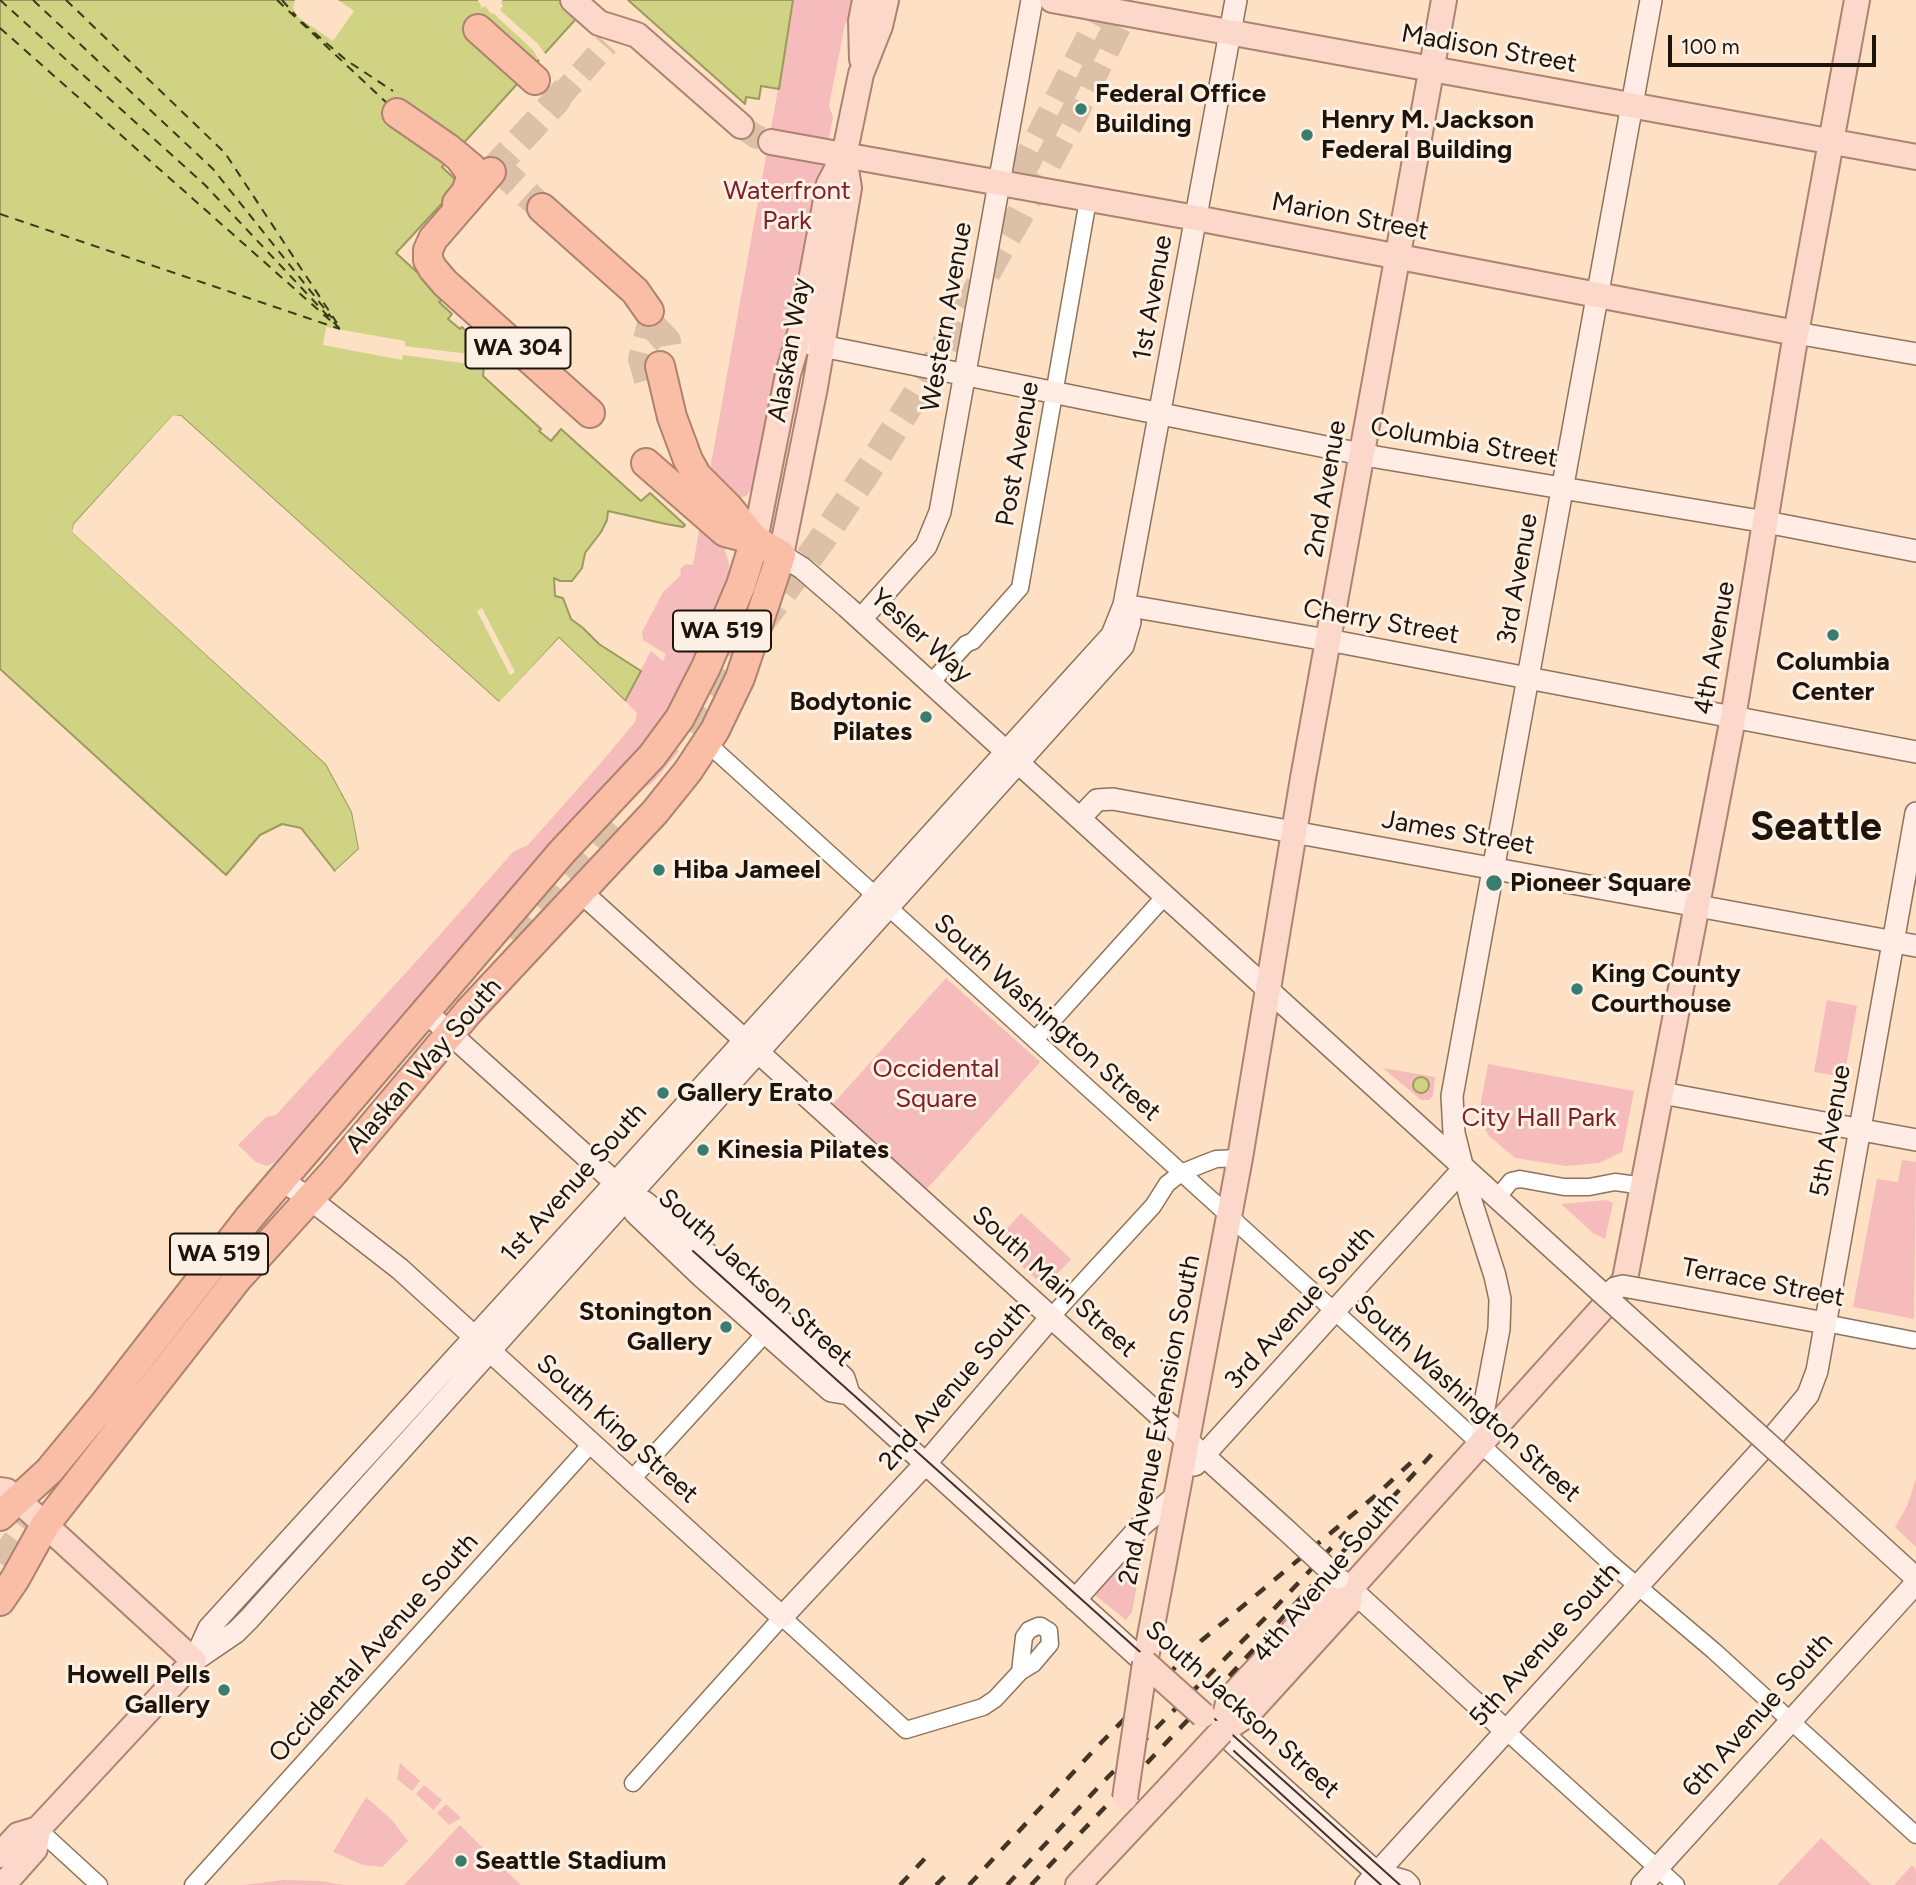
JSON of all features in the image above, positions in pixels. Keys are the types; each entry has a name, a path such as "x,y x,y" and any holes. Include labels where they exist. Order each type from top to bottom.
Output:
{"highway":[{"path":"478,29 536,80"},
{"path":"397,113 488,176 433,239 428,254 430,264 438,275"},
{"path":"438,275 426,262 423,251 425,240 466,192 470,172 459,157"},
{"path":"542,208 635,291 649,311"},
{"name":"WA 304","path":"438,275 590,413"},
{"path":"659,368 672,417 688,460 697,476 729,508 755,540"},
{"path":"646,463 725,532 755,540 781,555"},
{"name":"Alaskan Way South","path":"6,1502 49,1471 102,1408 215,1259 425,1011 584,829 652,756 680,718 714,650 741,585 755,540"},
{"name":"Alaskan Way South","path":"45,1525 238,1278 310,1199 449,1033 655,812 688,771 707,743 740,678 781,555"},
{"path":"0,1601 45,1525"}],"main road":[{"path":"573,0 610,36 637,35 741,126"},
{"name":"Alaskan Way","path":"861,74 861,21 864,0"},
{"name":"Alaskan Way","path":"781,555 810,343 849,188 844,156 861,74 880,26 886,0"},
{"name":"Western Avenue","path":"861,619 926,546 940,512 1032,0"},
{"name":"Madison Street","path":"1052,0 1124,7 1230,33 1916,157"},
{"name":"1st Avenue","path":"1013,757 1112,635 1125,605 1236,0"},
{"name":"2nd Avenue","path":"1268,989 1444,0"},
{"name":"3rd Avenue","path":"1482,1444 1484,1408 1499,1329 1500,1306 1495,1276 1471,1201 1454,1133 1452,1096 1651,0"},
{"name":"4th Avenue","path":"1609,1298 1621,1286 1628,1271 1699,906 1733,718 1796,333 1857,0"},
{"name":"Marion Street","path":"771,142 1196,218 1916,354"},
{"name":"Alaskan Way","path":"755,540 788,374 810,343"},
{"name":"Columbia Street","path":"810,343 1363,454 1766,522 1916,551"},
{"name":"Yesler Way","path":"781,555 802,568 861,619 1916,1578"},
{"name":"Cherry Street","path":"1125,605 1329,640 1916,751"},
{"name":"1st Avenue South","path":"0,1855 18,1835 38,1829 194,1661 236,1632 248,1619 482,1344 1013,757"},
{"name":"James Street","path":"1080,818 1097,800 1112,799 1916,946"},
{"name":"5th Avenue","path":"1767,1444 1808,1395 1817,1371 1916,813"},
{"name":"South Main Street","path":"580,891 1506,1731"},
{"name":"2nd Avenue Extension South","path":"1102,1858 1115,1835 1123,1809 1145,1663 1176,1492 1195,1448 1228,1217 1268,989"},
{"name":"South Jackson Street","path":"425,1011 623,1189 645,1202 682,1232 772,1326 844,1378 849,1394 1221,1732 1375,1881 1405,1881 1409,1885"},
{"path":"1662,1093 1916,1140"},
{"name":"3rd Avenue South","path":"1195,1448 1334,1312 1464,1168"},
{"name":"South King Street","path":"283,1181 400,1269 782,1617"},
{"name":"Terrace Street","path":"1609,1298 1615,1288 1623,1286 1825,1323"},
{"name":"4th Avenue South","path":"1078,1885 1221,1732 1247,1715 1348,1604 1344,1583 1482,1444 1609,1298"},
{"name":"2nd Avenue South","path":"782,1617 925,1464 1051,1317"},
{"name":"5th Avenue South","path":"1375,1881 1506,1731 1767,1444"},
{"path":"1075,1600 1142,1525 1176,1492"},
{"name":"Alaskan Way South","path":"6,1502 45,1525"},
{"path":"45,1525 194,1661"},
{"name":"6th Avenue South","path":"1642,1885 1916,1584"},
{"name":"1st Avenue South","path":"3,1885 35,1849 38,1829"}],"street":[{"name":"Post Avenue","path":"933,685 937,676 1020,588 1088,200"},
{"name":"South Washington Street","path":"707,743 1561,1518 1714,1651 1916,1835"},
{"path":"1035,1040 1165,896"},
{"name":"2nd Avenue South","path":"1051,1317 1153,1206 1167,1184 1181,1173 1216,1159 1240,1158"},
{"path":"1497,1198 1511,1181 1520,1178 1564,1187 1589,1187 1615,1182 1644,1186"},
{"name":"Terrace Street","path":"1825,1323 1913,1340"},
{"path":"631,1480 772,1326"},
{"name":"Occidental Avenue South","path":"193,1885 591,1444"},
{"path":"633,1783 782,1617"},
{"name":"South King Street","path":"782,1617 906,1730 983,1707 995,1699 1020,1672"},
{"name":"South Main Street","path":"1506,1731 1676,1885"},
{"path":"38,1829 99,1885"}],"green space":[{"name":"Waterfront Park","path":"794,0 856,0 853,15 845,24 829,106 833,117 795,322 782,345 752,488 746,496 735,499 725,551 729,564 728,582 700,657 657,730 433,979 275,1162 267,1166 256,1162 238,1145 266,1117 276,1115 513,852 528,845 635,722 637,713 625,701 651,651 663,661 666,654 643,640 642,632 663,592 681,575 680,569 686,564 693,565"},
{"path":"672,745 679,751 654,781 640,792 636,788"},
{"name":"Occidental Square","path":"946,978 1040,1062 927,1189 832,1105"},
{"path":"1827,1000 1857,1006 1844,1077 1814,1072"},
{"name":"City Hall Park","path":"1488,1064 1634,1091 1622,1152 1599,1163 1566,1166 1515,1158 1489,1136 1478,1119"},
{"path":"1383,1068 1435,1077 1433,1096 1429,1100 1421,1100"},
{"path":"1902,1160 1916,1162 1914,1319 1853,1307 1877,1179 1898,1182"},
{"name":"City Hall Park","path":"1606,1200 1613,1203 1605,1239 1593,1233 1561,1204"},
{"path":"1021,1213 1071,1259 1045,1287 995,1242"},
{"path":"1916,1479 1916,1547 1895,1527 1907,1506"},
{"path":"1146,1535 1132,1612 1126,1620 1094,1592"},
{"path":"400,1763 420,1781 412,1791 397,1779"},
{"path":"424,1785 442,1800 433,1810 416,1794"},
{"path":"366,1797 392,1820 408,1841 382,1867 363,1865 333,1852"},
{"path":"446,1804 461,1818 449,1825 437,1813"},
{"name":"Seattle Stadium","path":"460,1825 507,1872 521,1885 404,1885"},
{"path":"1821,1838 1872,1885 1777,1885"},
{"path":"1912,1865 1916,1870 1916,1885 1894,1885"},
{"path":"284,1880 321,1881 344,1885 243,1885"}],"shaded area":[{"path":"0,0 593,0 442,167 460,184 396,253 440,293 438,297 442,300 439,302 452,314 448,319 460,329 462,327 489,351 485,356 483,376 541,429 539,431 551,441 561,429 641,501 650,493 685,525 683,527 666,524 608,511 601,532 585,553 582,568 572,581 554,578 555,596 563,598 571,619 599,644 641,671 625,701 559,638 500,703 181,416 173,416 74,524 73,532 326,764 352,812 359,849 335,871 301,828 282,824 260,835 226,875 0,669"},
{"path":"628,0 793,0 779,89 761,86 759,99 746,97 745,104"},
{"path":"1418,1077 1424,1077 1429,1085 1427,1091 1418,1093 1413,1088 1413,1082"}],"pier":[{"path":"295,0 338,0 354,11 333,41 298,17 293,8"},
{"path":"478,0 503,0 500,10 538,44 547,56 542,62 533,50 493,13 485,6 482,8"},
{"path":"326,327 405,341 405,346 485,356 485,366 403,355 402,360 323,345"},
{"path":"173,415 181,416 499,702 559,638 628,704 623,704 559,643 502,705 498,706 179,420 174,419 77,526 76,531 329,762 355,810 362,849 338,874 335,871 359,849 352,812 326,764 72,532 74,524"},
{"path":"482,608 515,672 510,675 477,611"}],"ferry route":[{"path":"0,0 205,185 341,330"},
{"path":"33,0 213,169 332,318"},
{"path":"66,0 225,153 337,323"},
{"path":"277,0 389,105"},
{"path":"282,0 296,16"},
{"path":"302,22 346,60 393,91"},
{"path":"0,28 332,322"},
{"path":"0,214 340,329"}],"tunnel":[{"path":"1020,175 1109,0"},
{"path":"684,727 819,544 926,379 1074,114 1130,0"},
{"path":"557,100 607,44"},
{"path":"491,172 557,100 535,80"},
{"path":"741,126 755,136 771,142"},
{"path":"496,166 542,208"},
{"path":"651,324 667,341 670,358"},
{"path":"648,380 642,359 651,324"},
{"path":"508,936 610,818"},
{"path":"0,1563 111,1413"}],"tram line":[{"path":"693,1251 1400,1885"},
{"path":"1234,1751 1381,1885"}],"railway":[{"path":"1031,1885 1222,1684 1432,1454"},
{"path":"969,1885 1095,1749 1201,1641 1375,1496 1417,1457"},
{"path":"1007,1885 1346,1532"},
{"path":"900,1885 932,1851"},
{"path":"936,1885 951,1870"}],"place":[{"name":"Federal Office Building","path":"1081,109"},
{"name":"Henry M. Jackson Federal Building","path":"1307,135"},
{"name":"Columbia Center","path":"1833,635"},
{"name":"Bodytonic Pilates","path":"926,717"},
{"name":"Hiba Jameel","path":"659,870"},
{"name":"Pioneer Square","path":"1494,883"},
{"name":"King County Courthouse","path":"1577,989"},
{"name":"Gallery Erato","path":"663,1093"},
{"name":"Kinesia Pilates","path":"703,1150"},
{"name":"Stonington Gallery","path":"726,1327"},
{"name":"Howell Pells Gallery","path":"224,1690"},
{"name":"Seattle Stadium","path":"461,1861"}],"district":[{"name":"Seattle","path":"1816,828"}]}
